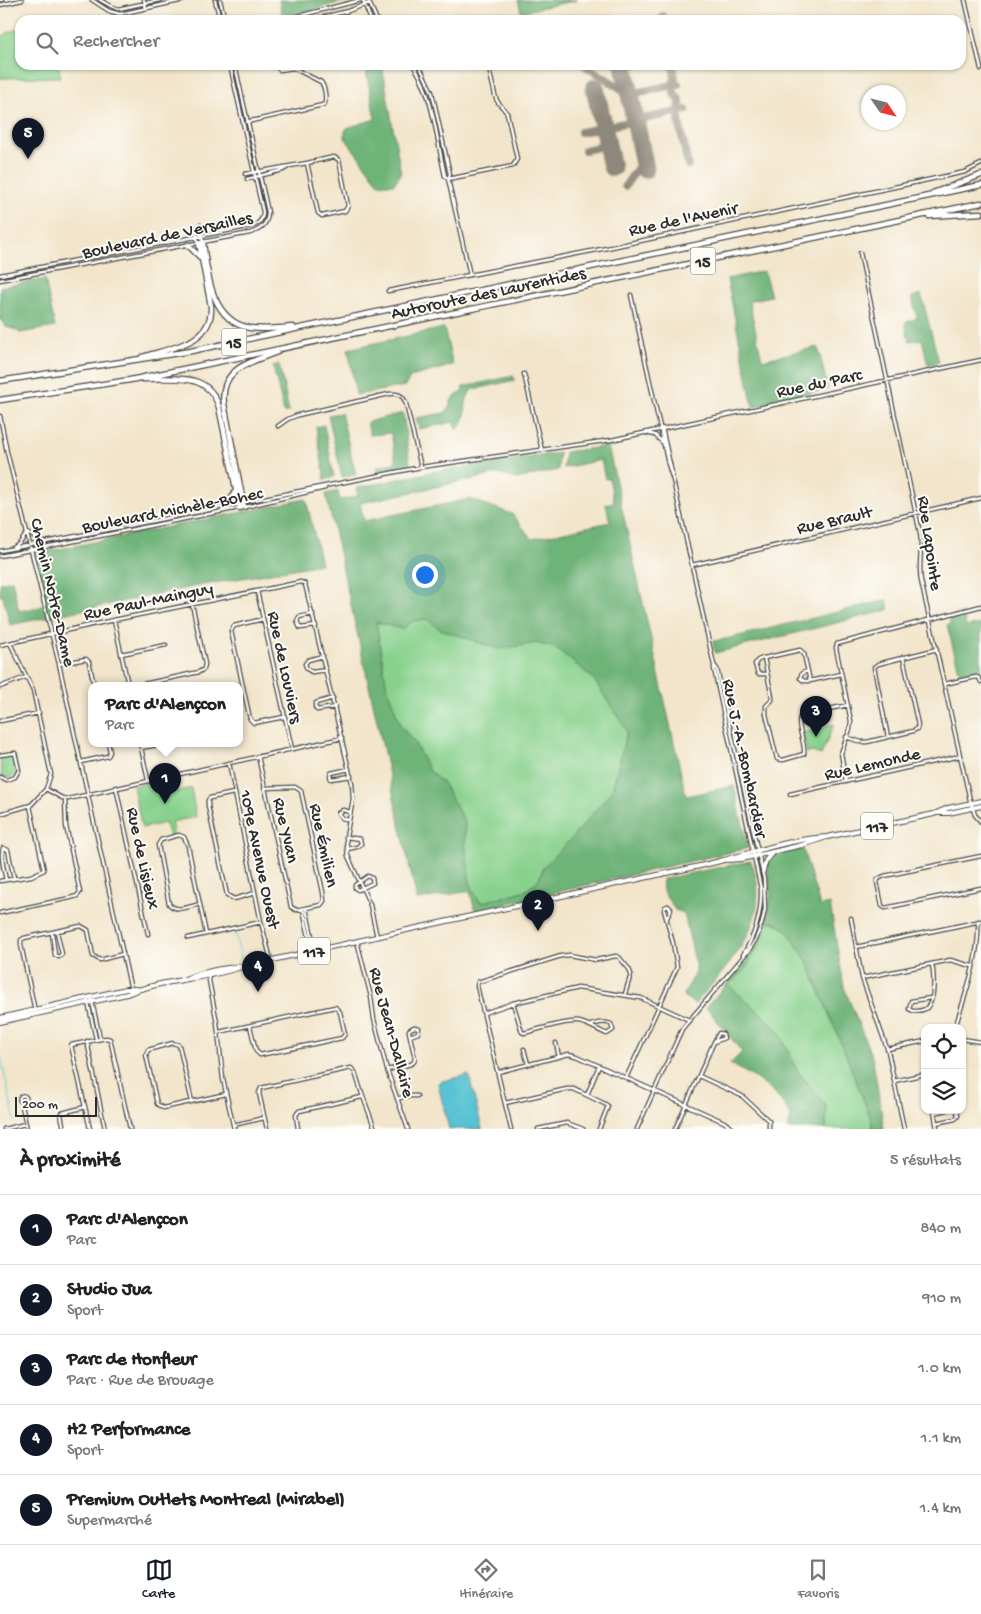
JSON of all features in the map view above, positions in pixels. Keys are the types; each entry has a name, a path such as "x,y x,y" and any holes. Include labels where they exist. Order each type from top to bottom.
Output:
{"highway":[{"path":"921,198 981,175"},
{"name":"Autoroute des Laurentides","path":"0,381 191,350 981,185"},
{"name":"Autoroute des Laurentides","path":"0,400 130,380 981,203"},
{"path":"913,217 981,213"},
{"path":"129,361 187,343 198,337 205,330 211,309 201,258 201,242"},
{"path":"201,242 215,299 220,309 228,318 239,325 251,328 307,326"},
{"path":"188,245 201,258"},
{"path":"241,505 224,404 225,386 233,373 243,365 293,347"},
{"path":"130,380 188,379 203,384 211,391 219,407 235,492 241,505"},
{"path":"228,506 235,492"}],"main road":[{"name":"117","path":"972,805 981,801"},
{"name":"117","path":"0,1020 756,853 813,838 827,837 934,814 948,808 972,805 981,806"},
{"name":"117","path":"756,853 814,842 827,837"},
{"path":"763,871 766,860 774,851"}],"street":[{"path":"1,0 1,5 22,0"},
{"path":"92,0 116,14 184,0"},
{"path":"100,0 118,8 160,0"},
{"path":"216,0 219,15"},
{"path":"220,0 224,15"},
{"path":"304,15 362,0 369,15"},
{"path":"965,0 981,69"},
{"path":"145,2 146,8"},
{"path":"332,15 365,5 369,2 376,15"},
{"path":"321,11 322,15"},
{"name":"Boulevard de Versailles","path":"0,280 250,233 263,226 267,221 268,213 231,70"},
{"name":"Boulevard de Versailles","path":"0,275 252,226 260,222 263,212 255,177 257,171 236,70"},
{"path":"247,122 325,104 323,84 297,70"},
{"path":"416,70 427,94 470,275"},
{"path":"423,70 432,92 450,174 448,180"},
{"path":"448,180 513,166 516,163 517,159 507,113 497,101 489,70"},
{"path":"245,174 334,157 339,160 348,206 345,211 322,216 318,213 307,163"},
{"name":"Rue de l'Avenir","path":"388,291 966,172 981,164"},
{"path":"247,179 283,170 290,166"},
{"path":"200,225 201,242"},
{"path":"195,226 197,237 201,242"},
{"name":"Rue Lapointe","path":"860,253 922,544 920,574 972,805 975,815 981,822"},
{"name":"Rue J.-A.-Bombardier","path":"631,295 660,424 671,463 673,480"},
{"name":"Rue du Parc","path":"662,429 981,360"},
{"path":"524,374 542,450"},
{"path":"278,426 298,415 389,394 399,394 403,397 406,404 421,467"},
{"name":"Chemin Notre-Dame","path":"0,416 7,452 59,664 130,990"},
{"name":"Rue J.-A.-Bombardier","path":"662,429 663,444 673,480 714,665 717,669 756,853"},
{"name":"Boulevard Michèle-Bohec","path":"0,556 421,467 611,440 662,429"},
{"path":"644,433 654,435 663,444"},
{"name":"Rue Brault","path":"692,565 981,498"},
{"name":"Boulevard Michèle-Bohec","path":"0,551 241,505"},
{"path":"12,549 21,542 27,533 44,543"},
{"name":"Rue Paul-Mainguy","path":"0,645 301,582 307,586 313,614"},
{"name":"Rue de Louviers","path":"257,591 292,749"},
{"path":"152,682 199,672 204,668 205,664 192,604"},
{"path":"846,782 841,754 851,723 836,648 838,642 981,606"},
{"path":"316,626 300,628 296,621 299,617 313,614 316,626 323,656 326,670 335,706 351,776 353,798 346,836 348,856 364,888 377,937"},
{"path":"242,682 230,631 234,626 262,619"},
{"path":"114,620 127,682"},
{"path":"0,814 30,806 46,789 50,781 51,770 33,690 10,643"},
{"path":"121,654 166,645"},
{"path":"888,737 873,668 877,664 937,649"},
{"path":"767,674 758,674 755,664 758,660 801,651 804,654 810,681"},
{"path":"323,656 308,660 306,667 312,672 326,670"},
{"path":"764,658 772,697 772,700 765,709 776,760 804,754 804,741 798,721 800,715 848,705"},
{"path":"846,737 864,742 914,731 918,727 903,658"},
{"path":"59,664 86,659 89,662 93,682"},
{"path":"808,671 802,673 800,678 804,681 841,674"},
{"path":"944,684 976,676 980,678 981,682"},
{"path":"0,687 26,677"},
{"path":"243,688 250,719 254,723 284,717"},
{"path":"333,698 316,703 315,707 317,710 335,706"},
{"path":"0,721 39,713"},
{"path":"46,789 65,799 342,738"},
{"path":"81,762 108,756 110,752 109,747"},
{"path":"146,747 141,748 148,780"},
{"path":"0,755 15,752 19,770 15,777 6,780 0,777"},
{"name":"Rue Yvan","path":"258,756 290,904 293,909 304,908"},
{"name":"Rue Lemonde","path":"790,794 960,756"},
{"name":"109e Avenue Ouest","path":"229,763 261,922 271,960"},
{"path":"349,769 331,773 330,776 332,779 351,776"},
{"name":"Rue de Lisieux","path":"116,787 148,934"},
{"name":"Rue Émilien","path":"264,788 295,787 301,791 323,892 323,903 304,908"},
{"path":"234,793 210,798 208,806 227,895 234,899 255,893"},
{"path":"0,913 70,898 77,896 80,892 66,826 65,799"},
{"path":"0,881 31,876 44,870 30,806"},
{"path":"348,820 342,818 338,813 343,810 350,812"},
{"path":"200,904 179,909 173,908 169,904 158,845 160,840 180,835 184,837 188,846 200,904 206,934"},
{"path":"346,836 360,839 361,842 357,847 347,849"},
{"path":"6,880 1,858 3,848 8,850 14,878"},
{"path":"637,1129 677,1038 689,1020 753,944 762,922 766,899 763,871 756,853"},
{"path":"738,962 754,933 760,909 760,886 756,853"},
{"path":"981,856 884,876 878,879 882,906 885,908 981,888"},
{"path":"368,876 372,878 372,885 364,888 358,890 355,888 355,885 368,876"},
{"path":"304,908 314,951"},
{"path":"626,1078 677,965 667,918"},
{"path":"851,918 862,978 887,1049 904,1129"},
{"path":"856,947 979,921 977,951 956,1024"},
{"path":"188,938 261,922"},
{"path":"35,1012 21,940 24,938 81,926 86,928 94,956 100,960 123,954"},
{"path":"52,933 55,955 59,957 62,954 57,932"},
{"name":"Rue Jean-Dallaire","path":"357,941 371,994 374,1019 387,1070 408,1129"},
{"path":"511,1129 477,986 478,982 561,956 596,960 616,956 629,969 631,974 625,994"},
{"path":"862,978 950,960 972,966"},
{"path":"931,998 911,1001 909,1009 913,1011 926,1009 931,998 935,983 932,964"},
{"path":"208,974 219,1032 221,1066 233,1127 264,1118"},
{"path":"484,1013 513,1003 578,988 641,998 660,1005 689,1020"},
{"path":"89,1000 100,1038"},
{"path":"89,1000 96,1040"},
{"path":"513,1003 522,1032 572,1022 591,1026 606,1023 611,1024 613,1030 607,1034 591,1026"},
{"path":"219,1032 335,1007 339,1010 345,1034 340,1038 260,1055 256,1051 250,1026"},
{"path":"387,1070 414,1063 415,1058 410,1036 410,1028 418,1027 420,1030 418,1033 410,1036"},
{"path":"90,1129 72,1045 107,1038 111,1041 130,1129"},
{"path":"966,1040 981,1042"},
{"path":"87,1042 106,1129"},
{"path":"675,1129 714,1042"},
{"path":"887,1049 921,1042"},
{"path":"192,1102 179,1045 173,1043 148,1050 146,1055 159,1107 162,1108 192,1102 226,1094"},
{"path":"556,1043 559,1057"},
{"path":"524,1049 528,1064"},
{"path":"498,1072 569,1054 724,1122 733,1129"},
{"path":"587,1095 599,1066"},
{"path":"266,1129 259,1093 261,1088 351,1068 354,1070 362,1097 375,1129"},
{"path":"894,1081 921,1075"},
{"path":"699,1076 746,1098 769,1121 770,1129"},
{"path":"505,1103 570,1088 608,1106 599,1129"},
{"path":"397,1099 417,1096"},
{"path":"298,1129 296,1116 298,1112 362,1097"},
{"path":"22,1102 27,1129"},
{"path":"64,1129 61,1113 85,1107"},
{"path":"934,1114 937,1129"},
{"path":"936,1123 956,1119 958,1114"},
{"path":"538,1129 568,1123 583,1129"},
{"path":"4,1129 26,1124"}],"green space":[{"path":"279,0 349,0 294,15 282,15"},
{"path":"518,0 578,0 521,12"},
{"path":"15,30 15,70 59,70 60,77 0,78 0,38"},
{"path":"366,70 383,70 401,174 394,184 379,184 345,138 347,128 375,119"},
{"path":"764,271 771,296 749,301 762,360 818,347 828,389 753,407 727,279"},
{"path":"45,279 55,327 20,333 6,327 0,319 0,287"},
{"path":"921,294 939,362 928,365 922,339 909,341 905,323 917,318 912,297"},
{"path":"444,328 453,365 411,377 405,386 356,395 348,349"},
{"path":"279,364 289,411 284,413 273,366"},
{"path":"513,376 515,380 472,390 467,400 464,421 456,430 454,422 419,429 416,418 444,413 449,408 452,399 462,392 463,387"},
{"path":"341,413 356,475 342,477 328,415"},
{"path":"403,413 410,465 377,472 376,467 396,462 391,433 370,435 367,422"},
{"path":"324,425 334,477 325,480 316,427"},
{"path":"608,446 686,796 734,786 748,848 475,911 470,891 417,900 326,494 338,491 340,500 358,496 356,488 432,472 559,453 558,470 517,479 497,474 360,503 364,521 470,499 512,514 532,539 610,522 606,504 614,502 609,478 605,479 601,460 563,468 565,452","holes":["427,619 440,629 498,649 536,643 556,648 593,678 627,731 612,791 573,837 544,866 539,879 527,890 484,902 479,901 470,883 465,843 465,823 443,783 429,771 414,742 401,726 387,689 376,622 402,629 413,621"]},
{"path":"306,499 321,564 192,587 10,625 3,596 0,596 0,583 12,580 19,611 40,607 47,603 35,554"},
{"path":"887,600 889,610 715,653 713,641"},
{"path":"963,613 966,627 981,624 981,670 960,674 947,625 950,624 949,618"},
{"path":"427,619 440,629 498,649 536,643 556,648 593,678 627,731 612,791 573,837 544,866 539,879 527,890 484,902 479,901 470,883 465,843 465,823 443,783 429,771 414,742 401,726 387,689 376,622 402,629 413,620"},
{"path":"834,724 821,755 813,752 807,753 803,733"},
{"path":"12,754 15,756 16,772 12,777 2,777 0,757"},
{"path":"173,777 176,792 191,788 196,817 171,822 174,835 169,837 165,823 142,828 133,786"},
{"path":"803,849 820,906 830,904 844,987 873,1060 884,1129 873,1129 871,1119 846,1055 807,961 787,930 774,922 767,922 762,939 746,968 728,985 779,1032 798,1072 826,1105 826,1129 788,1129 791,1116 779,1099 765,1085 730,1064 742,1052 706,1007 743,965 761,937 766,923 770,899 768,861 778,854"},
{"path":"751,861 757,883 757,903 753,923 734,957 695,1004 683,996 696,971 684,913 675,910 666,896 662,884 663,879"},
{"path":"767,922 774,922 787,930 807,961 846,1055 871,1119 873,1129 826,1129 826,1105 798,1072 779,1032 728,985 762,939"}],"water":[{"path":"468,1075 482,1129 449,1129 438,1084 439,1082"}],"waterway":[{"path":"235,932 241,959"},
{"path":"0,1053 15,1122"}],"taxiway":[{"path":"592,70 630,94 678,84"},
{"path":"674,70 674,93 680,101 679,121 688,165"},
{"path":"581,132 686,110"},
{"path":"585,150 607,145"},
{"path":"625,186 639,166 644,165"}],"runway":[{"path":"625,70 645,169"},
{"path":"595,88 612,167"}],"place":[{"name":"Premium Outlets Montreal (Mirabel)","path":"28,159"},
{"name":"Parc de Honfleur","path":"816,737"},
{"name":"Parc d'Alençcon","path":"165,804"},
{"name":"Studio Jua","path":"538,931"},
{"name":"H2 Performance","path":"258,992"}]}
